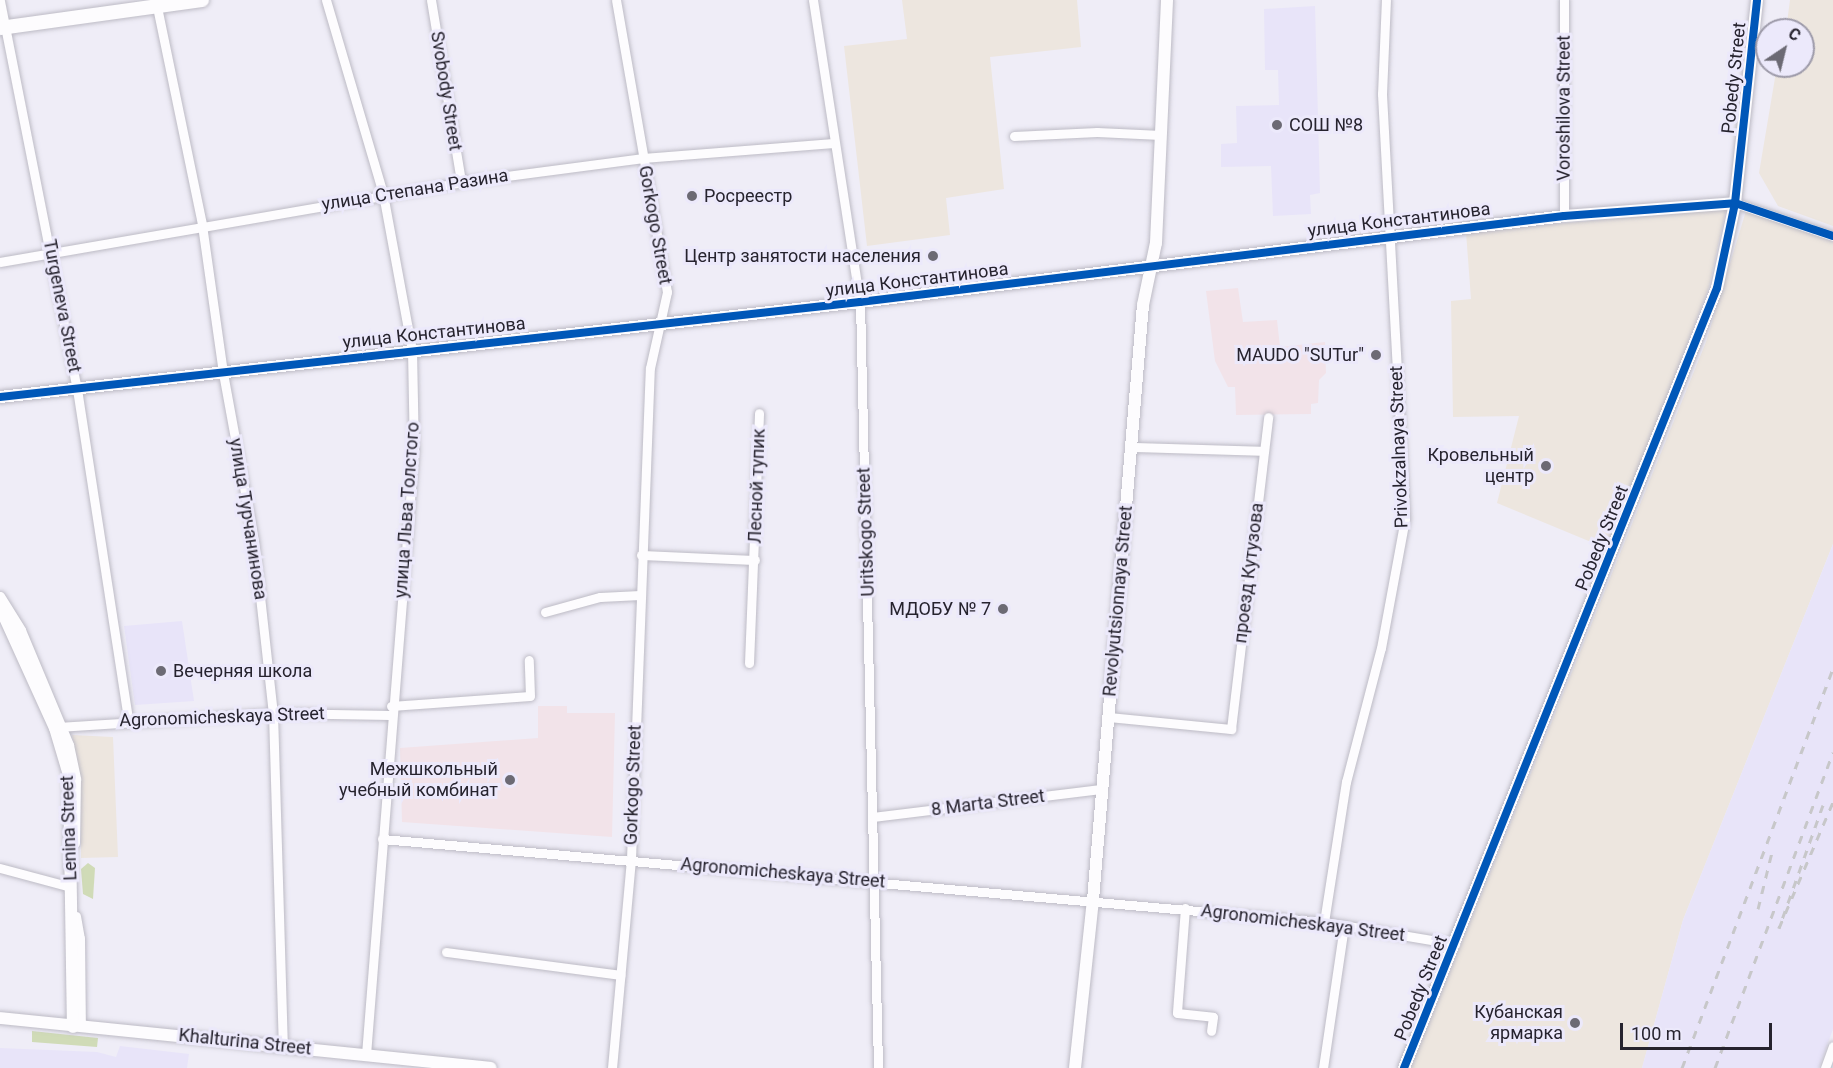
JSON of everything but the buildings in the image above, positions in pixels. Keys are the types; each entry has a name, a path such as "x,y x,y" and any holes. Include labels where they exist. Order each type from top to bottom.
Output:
{"main road":[{"path":"3,28 157,3 202,0"}],"street":[{"name":"улица Льва Толстого","path":"326,0 383,194 412,350 414,450 391,711 366,1054"},
{"name":"Svobody Street","path":"431,0 461,182"},
{"name":"Gorkogo Street","path":"612,1068 631,859 650,368 667,292 616,0"},
{"name":"Uritskogo Street","path":"813,0 833,143 860,302 876,881 878,1068"},
{"name":"Revolyutsionnaya Street","path":"1075,1068 1093,900 1143,305 1156,243 1167,0"},
{"name":"Privokzalnaya Street","path":"1324,922 1346,782 1381,648 1405,519 1382,94 1386,0"},
{"name":"Voroshilova Street","path":"1564,0 1564,216"},
{"name":"Pobedy Street","path":"1404,1068 1717,288 1735,203 1757,0"},
{"name":"Turgeneva Street","path":"0,1 3,28 52,254 77,389 128,719"},
{"name":"улица Турчанинова","path":"157,3 202,225 223,373 254,542 273,713 283,1045"},
{"path":"1014,136 1097,132 1161,135"},
{"name":"улица Степана Разина","path":"0,262 202,225 461,182 643,158 833,143"},
{"name":"улица Константинова","path":"0,397 860,302 1564,216 1735,203 1833,236"},
{"name":"Лесной тупик","path":"749,663 759,413"},
{"name":"проезд Кутузова","path":"1108,717 1231,729 1268,417"},
{"path":"1131,447 1264,451"},
{"name":"Лесной тупик","path":"641,555 754,560"},
{"path":"545,612 600,597 640,595"},
{"path":"0,596 21,630 76,779 74,861 77,1027"},
{"name":"Lenina Street","path":"0,608 58,726 69,775 77,1027"},
{"path":"391,711 530,696 529,660"},
{"name":"Agronomicheskaya Street","path":"58,726 128,719 391,711"},
{"name":"8 Marta Street","path":"873,817 1102,789"},
{"name":"Agronomicheskaya Street","path":"382,839 1185,908 1324,922 1455,944"},
{"path":"0,868 71,887"},
{"name":"Agronomicheskaya Street","path":"1185,908 1177,1013 1213,1017 1211,1031"},
{"path":"1323,1068 1344,926"},
{"path":"446,952 620,975"},
{"name":"Khalturina Street","path":"0,1018 283,1045 490,1068"},
{"path":"1825,1068 1833,1046"}],"shaded area":[{"path":"902,0 1077,0 1081,47 990,57 1004,189 946,198 950,235 867,246 844,46 907,39"},
{"path":"1790,0 1833,0 1833,226 1778,206 1759,173 1775,78 1815,78 1815,18 1788,18"},
{"name":"СОШ №8","path":"1315,6 1320,193 1310,195 1311,214 1273,216 1271,166 1221,167 1221,144 1237,143 1236,106 1279,105 1278,70 1265,70 1264,9"},
{"path":"1726,209 1709,287 1608,549 1497,503 1519,416 1453,417 1451,301 1471,299 1466,232"},
{"path":"1746,211 1833,242 1833,544 1683,920 1642,1068 1411,1068 1706,342"},
{"path":"1238,288 1243,322 1277,320 1280,347 1325,342 1326,373 1319,380 1318,403 1311,404 1311,414 1236,415 1235,387 1228,387 1215,361 1206,291"},
{"path":"1833,544 1833,1029 1819,1068 1642,1068 1683,920"},
{"name":"Вечерняя школа","path":"182,621 194,701 135,705 124,626"},
{"path":"538,706 567,706 567,713 615,713 612,837 402,822 400,748 538,738"},
{"path":"72,735 113,737 118,857 81,858 81,780"},
{"path":"120,1046 189,1054 187,1068 0,1068 0,1048 97,1052 116,1057"}],"green space":[{"path":"88,863 95,868 93,899 83,894 81,869"},
{"path":"32,1031 98,1038 97,1047 32,1042"}],"railway":[{"path":"1682,1068 1833,668"},
{"path":"1715,1068 1833,752"},
{"path":"1823,805 1779,928 1833,802"},
{"path":"1758,909 1773,848"}],"cycle path":[{"path":"1404,1068 1717,288 1735,203 1757,0"},
{"path":"0,397 860,302 1564,216 1735,203 1833,236"}],"place":[{"name":"СОШ №8","path":"1277,125"},
{"name":"Росреестр","path":"692,196"},
{"name":"Центр занятости населения","path":"933,256"},
{"name":"MAUDO \"SUTur\"","path":"1376,355"},
{"name":"Кровельный центр","path":"1546,466"},
{"name":"МДОБУ № 7","path":"1003,609"},
{"name":"Вечерняя школа","path":"161,671"},
{"name":"Межшкольный учебный комбинат","path":"510,780"},
{"name":"Кубанская ярмарка","path":"1575,1023"}]}
